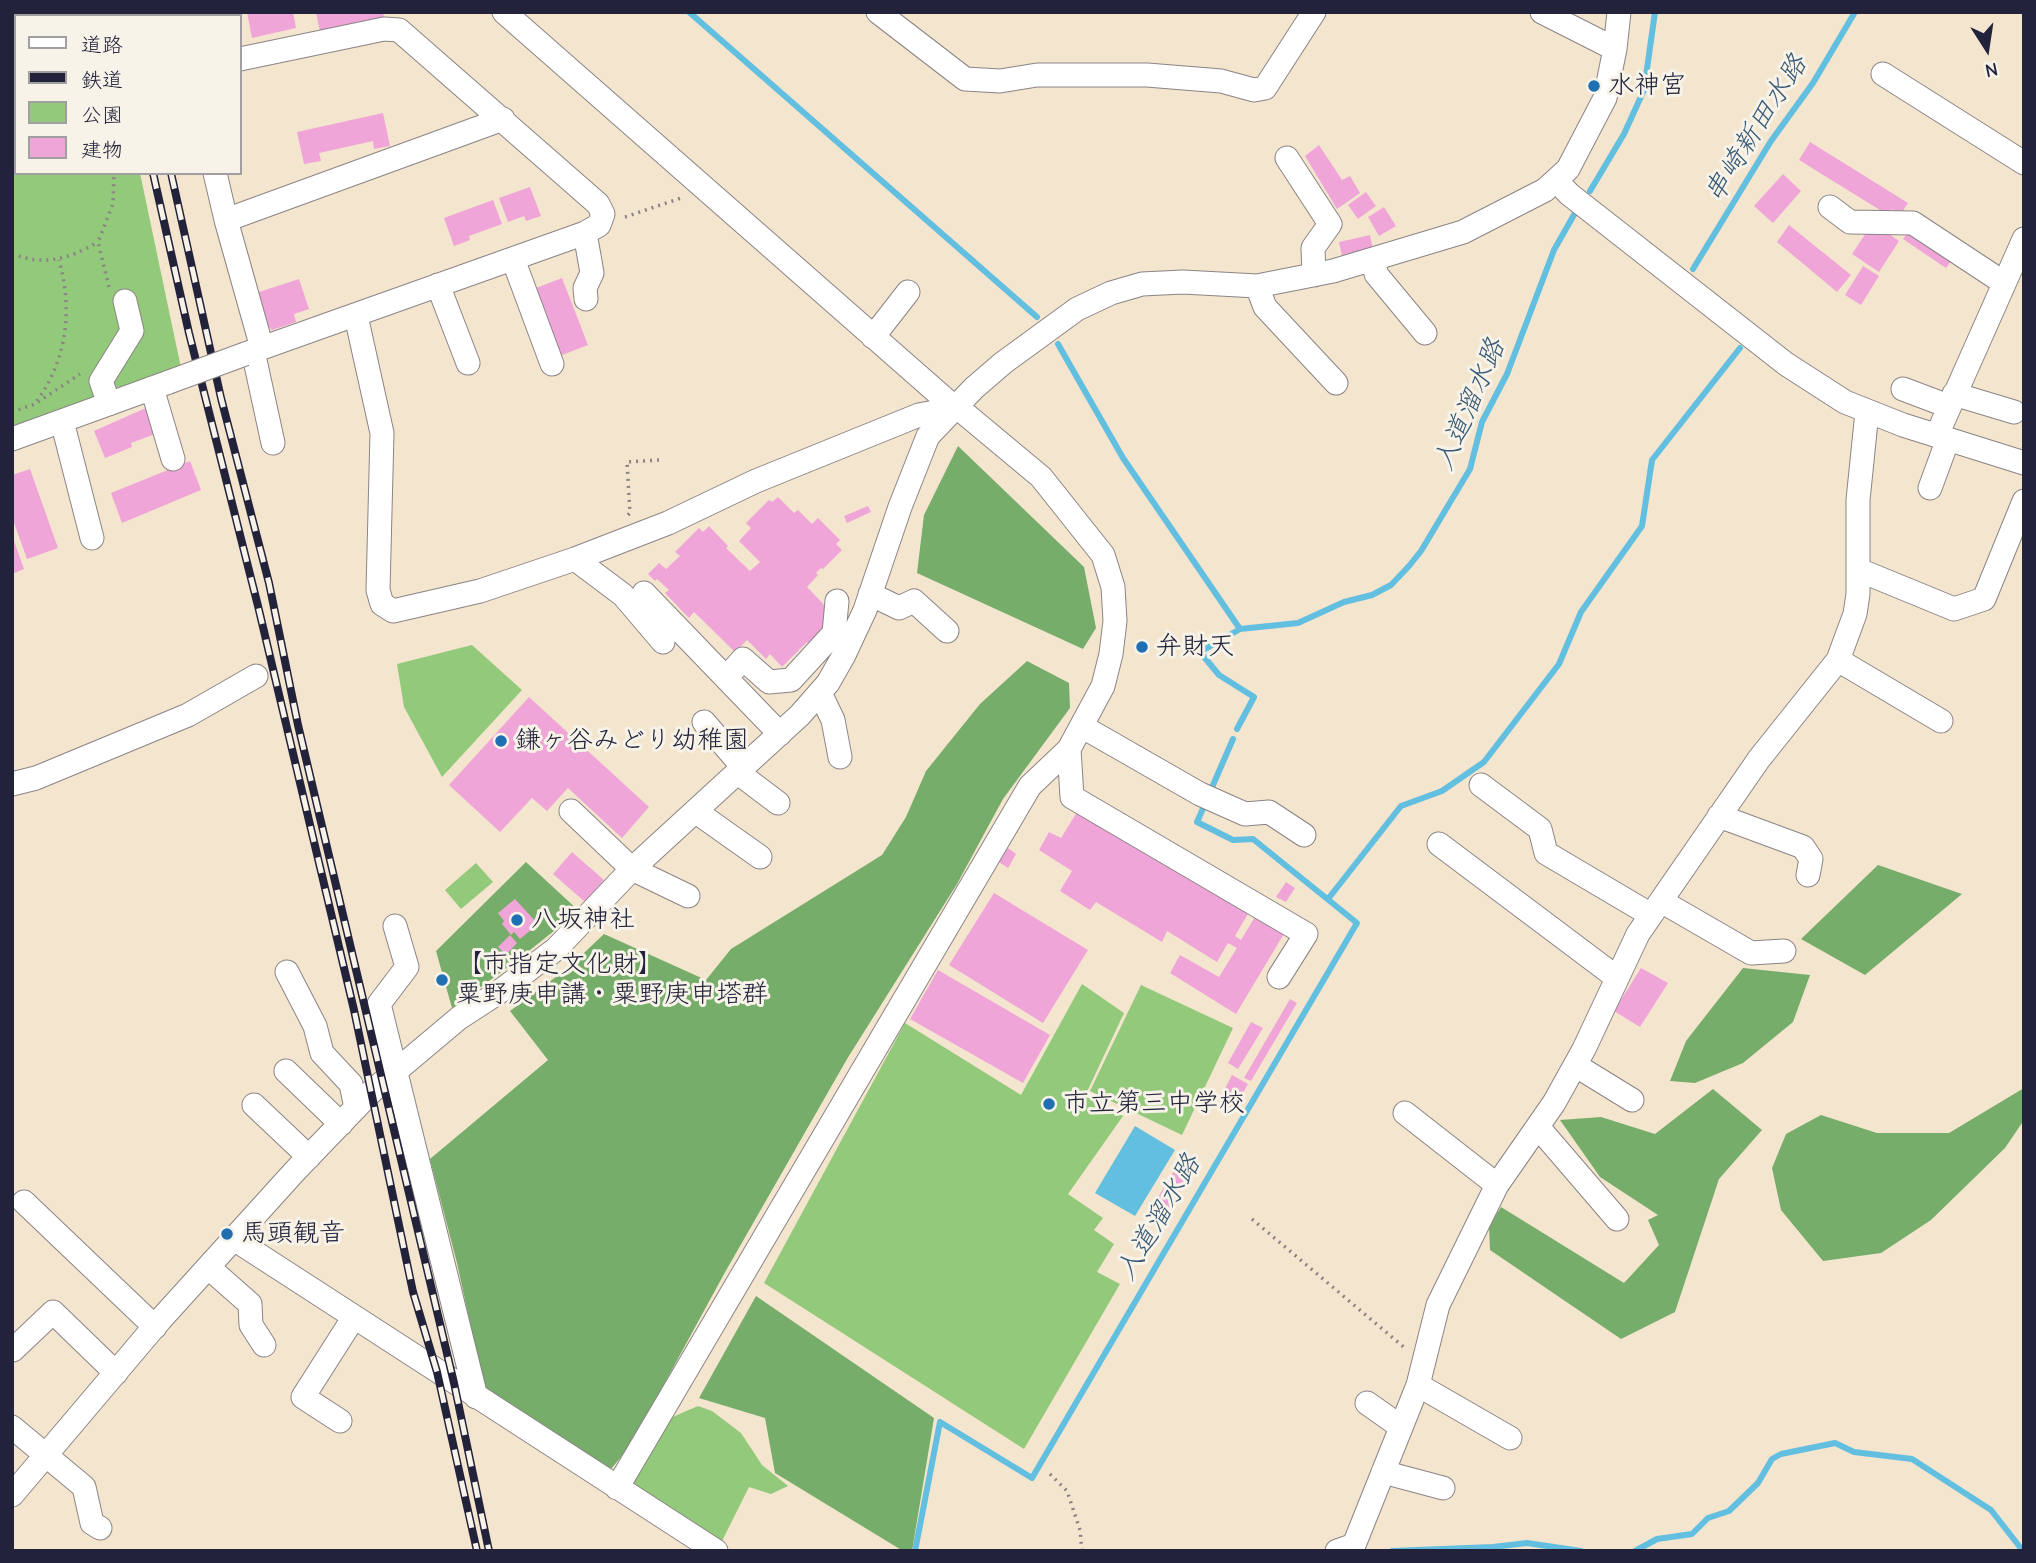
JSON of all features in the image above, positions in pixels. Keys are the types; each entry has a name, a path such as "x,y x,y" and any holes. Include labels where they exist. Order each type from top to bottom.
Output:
{"street":[{"path":"504,12 873,337 1041,477 1103,555 1113,587 1115,621 1111,654 1102,686 1083,727 1069,749 1030,786 617,1488"},
{"path":"878,12 965,79 1000,81 1037,75 1147,75 1221,80 1254,90 1265,88 1314,12"},
{"path":"1542,12 1615,49"},
{"path":"12,1495 208,1267 371,1092 459,1018 556,949 632,869 780,734 820,693 844,655 870,594 928,436 974,388 1077,309 1111,293 1142,284 1257,286 1374,260 1463,232 1557,181 1569,169 1605,98 1619,12"},
{"path":"12,439 592,229 603,214 598,204 399,30 384,29 242,59"},
{"path":"1883,74 2024,163"},
{"path":"226,220 502,119"},
{"path":"1287,158 1330,224 1313,248 1314,275"},
{"path":"215,175 273,443"},
{"path":"1557,181 1569,194 1786,364 1844,402 2024,463"},
{"path":"1830,207 1850,222 1913,223 2004,283"},
{"path":"586,299 585,288 592,273 592,229"},
{"path":"1930,488 1951,400 2024,240"},
{"path":"1374,260 1376,274 1425,333"},
{"path":"507,261 530,345"},
{"path":"507,261 552,364"},
{"path":"438,285 468,363"},
{"path":"1257,286 1265,307 1336,383"},
{"path":"873,337 908,292"},
{"path":"109,404 101,382 132,331 117,295"},
{"path":"356,316 383,433 378,590 382,604 393,611 480,591 575,559 668,523 756,481 919,415 956,408"},
{"path":"160,385 173,459"},
{"path":"1903,389 2014,412"},
{"path":"1337,1551 1354,1545 1421,1375 1438,1305 1497,1185 1538,1126 1575,1065 1638,934 1759,760 1838,660 1855,614 1859,570 1858,500 1867,412"},
{"path":"62,421 92,538"},
{"path":"1859,570 1954,609 1984,598 2024,502"},
{"path":"575,559 623,595 663,642"},
{"path":"644,593 780,734"},
{"path":"870,594 899,608 914,601 947,631"},
{"path":"726,678 743,659 769,682 791,680 834,633 837,601"},
{"path":"1838,660 1941,722"},
{"path":"12,784 47,774 188,715 256,676"},
{"path":"820,693 833,720 840,757"},
{"path":"704,722 740,770 778,803"},
{"path":"1083,727 1207,797 1245,814 1269,812 1304,835"},
{"path":"1069,749 1072,797 1306,934 1279,977"},
{"path":"1481,785 1540,829 1546,853 1751,953 1784,951"},
{"path":"571,811 632,869 688,896"},
{"path":"695,811 760,857"},
{"path":"1719,816 1803,847 1811,859 1808,875"},
{"path":"1439,844 1616,977"},
{"path":"395,926 407,967 379,1004 476,1397"},
{"path":"287,972 315,1026 322,1053 351,1084 348,1116"},
{"path":"1575,1065 1632,1100"},
{"path":"286,1071 348,1116"},
{"path":"254,1105 309,1157"},
{"path":"1405,1113 1497,1185"},
{"path":"1538,1126 1617,1219"},
{"path":"24,1202 155,1327"},
{"path":"234,1238 716,1551"},
{"path":"208,1267 250,1304 251,1325 264,1345"},
{"path":"13,1350 53,1312 116,1373"},
{"path":"340,1421 303,1397 354,1317"},
{"path":"1421,1375 1510,1438"},
{"path":"1367,1403 1401,1427"},
{"path":"12,1427 84,1488 92,1523 100,1528"},
{"path":"1383,1472 1443,1488"}],"path":[{"path":"48,14 61,12"},
{"path":"114,175 113,204 98,242 117,295"},
{"path":"592,229 684,198"},
{"path":"12,254 25,259 59,260 98,242"},
{"path":"35,404 51,381 65,339 65,299 59,260"},
{"path":"12,412 35,404 75,379 87,367"},
{"path":"622,520 630,513 627,462 659,460"},
{"path":"1252,1219 1421,1375"},
{"path":"1050,1474 1067,1491 1080,1530 1082,1551"}],"green space":[{"path":"12,12 106,12 14,14 14,175 140,175 181,368 12,430"},
{"path":"958,446 1084,567 1096,628 1083,649 917,573 924,515"},
{"path":"472,645 522,690 442,777 404,707 397,664"},
{"path":"1027,661 1069,683 1070,708 1003,799 957,884 847,1059 724,1274 631,1445 611,1469 484,1387 457,1263 430,1159 548,1060 510,1011 568,968 604,934 706,980 731,949 882,855 906,817 926,771 980,704"},
{"path":"526,862 579,911 452,1008 436,951"},
{"path":"476,863 493,882 461,909 445,890"},
{"path":"1878,865 1962,894 1865,975 1801,939"},
{"path":"1743,968 1810,975 1793,1022 1743,1063 1695,1083 1670,1081 1686,1041"},
{"path":"1082,984 1124,1013 1085,1096 1123,1116 1068,1194 1103,1218 1094,1230 1114,1244 1097,1272 1120,1284 1024,1449 764,1283 905,1023 1021,1095"},
{"path":"1141,985 1233,1028 1182,1135 1090,1091"},
{"path":"2024,1088 2024,1120 2005,1148 1931,1220 1881,1253 1823,1261 1781,1210 1772,1168 1786,1134 1821,1115 1877,1133 1949,1133"},
{"path":"1713,1089 1762,1130 1719,1179 1675,1312 1621,1339 1490,1250 1489,1226 1501,1207 1624,1283 1659,1245 1648,1220 1658,1215 1600,1177 1560,1120 1601,1117 1655,1134"},
{"path":"756,1296 934,1418 912,1551 903,1551 775,1473 765,1418 699,1398"},
{"path":"698,1406 712,1411 741,1433 762,1465 788,1486 771,1494 749,1487 721,1543 627,1485 661,1422"}],"water":[{"path":"1135,1126 1175,1150 1135,1216 1095,1193"}],"building":[{"path":"247,12 293,12 296,28 252,38"},
{"path":"316,12 383,12 384,17 320,32"},
{"path":"383,113 390,146 374,149 373,141 319,153 321,161 304,164 297,132"},
{"path":"1810,142 1908,203 1901,214 1892,209 1888,215 1799,160"},
{"path":"1319,145 1342,180 1350,176 1360,193 1337,209 1305,156"},
{"path":"1783,174 1801,191 1773,223 1754,206"},
{"path":"530,187 541,216 526,221 524,216 508,222 499,198"},
{"path":"1366,192 1376,206 1358,219 1348,205"},
{"path":"493,200 502,224 469,236 470,240 454,246 444,218"},
{"path":"1384,207 1396,226 1379,236 1368,217"},
{"path":"1789,225 1851,275 1837,292 1777,242"},
{"path":"1868,230 1885,231 1899,241 1879,272 1852,254"},
{"path":"1908,232 1951,261 1946,268 1903,239"},
{"path":"1370,235 1373,249 1342,256 1339,242"},
{"path":"1863,266 1879,276 1861,305 1845,295"},
{"path":"562,278 588,345 557,357 531,290"},
{"path":"299,279 309,309 294,314 296,322 272,330 267,325 256,293"},
{"path":"148,407 158,433 131,443 132,447 105,458 94,431"},
{"path":"190,461 201,490 122,523 111,493"},
{"path":"30,469 58,548 27,559 12,517 12,475"},
{"path":"778,497 794,513 798,510 812,524 818,518 840,540 836,544 842,550 816,573 818,575 807,587 832,613 832,620 809,645 807,642 782,667 770,654 766,659 747,640 735,652 694,612 689,618 665,593 669,590 648,574 659,563 666,569 680,556 675,552 699,528 703,532 709,526 728,546 726,548 750,571 760,562 739,541 751,528 746,523 769,500 772,502"},
{"path":"868,506 871,512 847,523 844,516"},
{"path":"12,535 24,569 12,574"},
{"path":"529,697 649,807 622,838 568,788 547,811 532,798 500,832 449,785"},
{"path":"1079,809 1249,912 1235,936 1241,940 1259,910 1288,927 1236,1014 1170,973 1180,955 1219,977 1237,948 1228,943 1217,962 1167,931 1162,942 1096,902 1090,910 1060,891 1072,871 1039,850 1049,832 1061,838"},
{"path":"1008,848 1016,854 1008,868 999,862"},
{"path":"572,852 604,880 585,902 553,874"},
{"path":"1286,882 1295,888 1286,902 1276,897"},
{"path":"994,893 1088,950 1043,1023 949,965"},
{"path":"515,899 538,924 520,939 514,932 511,935 502,924 504,921 498,913"},
{"path":"510,935 517,943 506,955 498,947"},
{"path":"1641,968 1668,983 1640,1027 1614,1011"},
{"path":"938,970 1050,1035 1023,1083 910,1019"},
{"path":"1290,999 1297,1003 1251,1081 1244,1078"},
{"path":"1251,1022 1263,1028 1238,1069 1228,1063"},
{"path":"1232,1075 1248,1084 1234,1109 1219,1100"},
{"path":"1180,1161 1193,1169 1164,1217 1151,1209"}],"waterway":[{"path":"689,12 1037,317"},
{"name":"入道溜水路","path":"1590,191 1624,134 1644,90 1655,12"},
{"name":"串崎新田水路","path":"1693,269 1771,141 1813,83 1855,12"},
{"name":"入道溜水路","path":"1237,729 1254,697 1219,675 1200,652 1240,629 1298,623 1344,602 1372,595 1391,585 1409,566 1421,551 1470,469 1482,422 1507,374 1554,250 1575,213"},
{"path":"1058,344 1123,458 1240,629"},
{"path":"1328,899 1401,806 1442,791 1484,762 1559,664 1581,612 1642,526 1652,460 1740,348"},
{"name":"入道溜水路","path":"1210,792 1233,739"},
{"name":"入道溜水路","path":"915,1551 940,1422 1032,1478 1357,923 1253,839 1233,840 1197,822 1205,804"},
{"path":"1635,1551 1657,1539 1692,1534 1708,1518 1729,1511 1758,1483 1772,1459 1781,1454 1835,1443 1854,1452 1912,1459 1991,1510 2023,1551"},
{"path":"1392,1551 1527,1543 1581,1551"}],"railway":[{"path":"153,175 189,333 258,606 354,1010 413,1292 437,1372 477,1551"},
{"path":"171,175 221,398 269,583 298,725 454,1383 489,1551"}],"place":[{"name":"水神宮","path":"1594,86"},
{"name":"弁財天","path":"1142,647"},
{"name":"鎌ヶ谷みどり幼稚園","path":"501,741"},
{"name":"八坂神社","path":"517,920"},
{"name":"【市指定文化財】 粟野庚申講・粟野庚申塔群","path":"442,980"},
{"name":"市立第三中学校","path":"1049,1104"},
{"name":"馬頭観音","path":"227,1234"}]}
